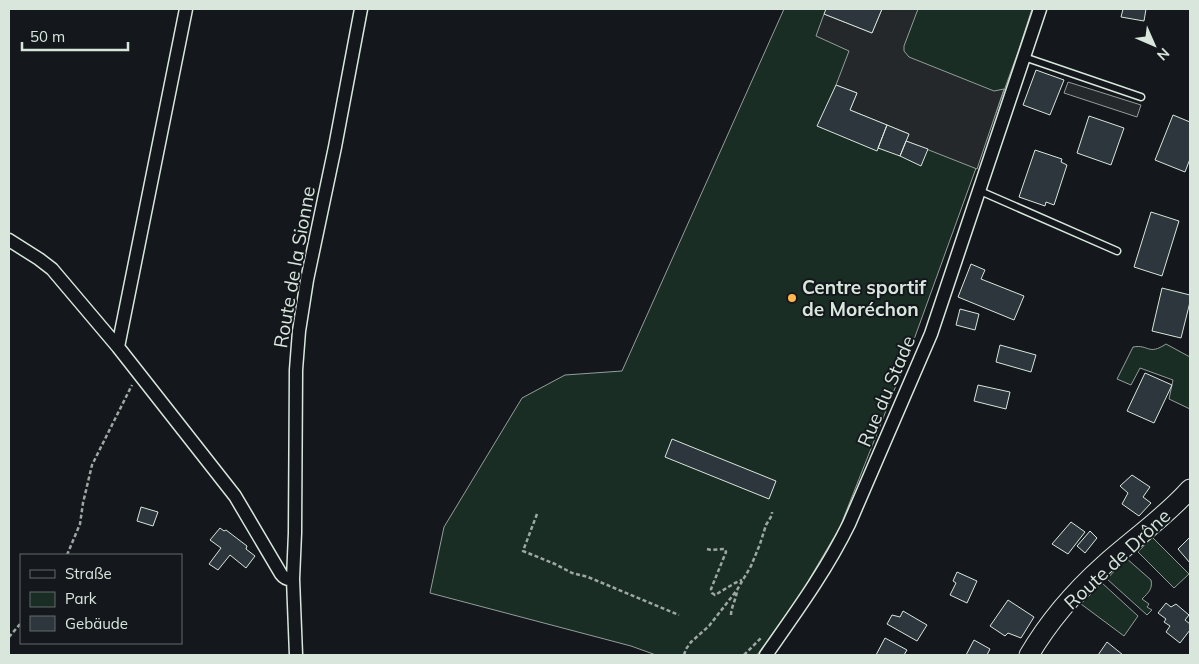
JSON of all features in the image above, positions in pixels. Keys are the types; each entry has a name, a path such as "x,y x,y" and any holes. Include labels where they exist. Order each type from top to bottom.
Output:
{"street":[{"path":"118,347 186,9"},
{"name":"Route de la Sionne","path":"296,655 293,579 296,364 300,317 362,9"},
{"name":"Rue du Stade","path":"766,655 819,578 839,544 931,334 1040,9"},
{"path":"9,240 39,259 64,282 118,347 235,496 281,574 289,580 293,579"},
{"name":"Route de Drône","path":"1029,655 1048,626 1089,579 1167,513 1190,489"}],"lane":[{"path":"1024,57 1141,97"},
{"path":"980,191 1117,252"}],"path":[{"path":"67,554 80,524 92,465 138,373"},
{"path":"684,655 691,642 708,626 737,590 751,566 772,512"},
{"path":"537,514 523,551 572,573 588,577 679,615"},
{"path":"707,549 725,549 726,552 712,593 715,595 743,579"},
{"path":"731,615 737,590"},
{"path":"9,638 20,624"}],"green space":[{"name":"Centre sportif de Moréchon","path":"784,9 1032,9 912,345 840,527 800,595 757,655 656,655 631,646 430,593 444,527 522,398 565,375 622,371"},
{"path":"1166,344 1190,357 1190,409 1169,399 1173,380 1140,368 1131,385 1117,379 1133,347 1156,349"},
{"path":"1152,537 1189,574 1174,588 1138,552"},
{"path":"1126,558 1151,580 1151,588 1142,599 1149,604 1147,607 1152,610 1147,615 1107,579"},
{"path":"1102,583 1138,616 1124,636 1081,604"}],"shaded area":[{"path":"882,9 918,9 904,46 904,51 909,57 994,91 1004,89 977,169 906,141 909,134 850,110 857,93 836,85 849,51 816,36 824,14 872,33"},
{"path":"1068,82 1141,105 1137,117 1064,93"}],"building":[{"path":"826,9 882,9 872,33 824,14"},
{"path":"1123,9 1146,9 1144,21 1121,17"},
{"path":"1036,70 1064,80 1050,115 1023,105"},
{"path":"836,85 857,93 850,110 887,125 877,151 817,126"},
{"path":"1173,115 1190,122 1190,159 1185,172 1155,160"},
{"path":"1089,116 1124,128 1111,165 1077,153"},
{"path":"887,125 909,134 900,156 878,148"},
{"path":"906,141 928,149 921,166 900,156"},
{"path":"1035,150 1062,159 1061,162 1067,165 1054,205 1046,202 1045,206 1019,197"},
{"path":"1151,212 1179,221 1162,276 1134,267"},
{"path":"971,264 985,270 981,279 1024,296 1014,320 958,297"},
{"path":"1162,288 1190,295 1181,338 1152,331"},
{"path":"960,309 979,314 975,330 956,325"},
{"path":"1000,345 1036,355 1031,372 996,362"},
{"path":"1145,373 1172,385 1154,423 1127,411"},
{"path":"978,385 1010,392 1006,409 974,401"},
{"path":"672,439 776,481 769,499 665,457"},
{"path":"1132,475 1150,487 1143,497 1151,503 1139,516 1122,504 1128,493 1120,486"},
{"path":"141,507 158,512 153,526 137,521"},
{"path":"1071,522 1085,532 1068,554 1052,544"},
{"path":"220,528 224,531 226,530 247,546 246,549 255,556 246,568 230,555 218,570 209,564 221,548 210,540"},
{"path":"1090,531 1097,538 1085,553 1077,546"},
{"path":"1190,537 1190,563 1178,549"},
{"path":"957,572 977,581 967,603 950,595 956,583 953,581"},
{"path":"1008,600 1034,617 1021,638 1008,633 1005,636 990,626"},
{"path":"1166,603 1171,607 1176,604 1189,615 1185,620 1190,624 1190,630 1180,643 1166,632 1170,626 1164,622 1166,619 1158,613"},
{"path":"903,611 927,625 917,641 887,624 892,615 900,617"},
{"path":"885,638 907,650 904,655 876,655"},
{"path":"974,640 990,649 987,655 966,655"},
{"path":"1107,642 1123,655 1098,655"}],"place":[{"name":"Centre sportif de Moréchon","path":"792,298"}]}
